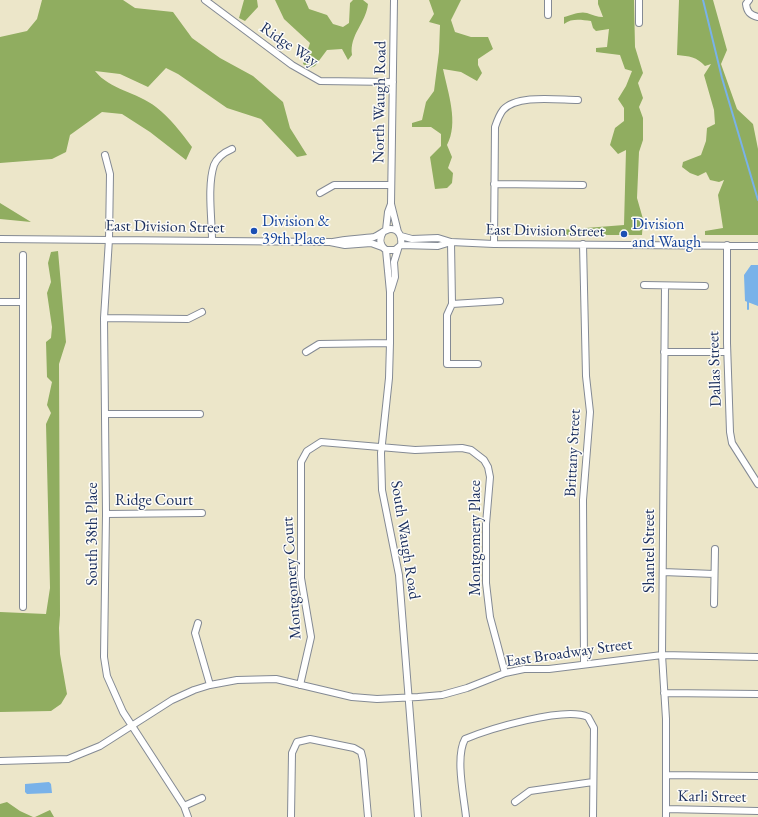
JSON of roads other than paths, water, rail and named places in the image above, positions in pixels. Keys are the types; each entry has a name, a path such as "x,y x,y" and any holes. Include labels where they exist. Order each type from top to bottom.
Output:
{"street":[{"name":"Ridge Way","path":"205,0 292,65 320,81 393,82"},
{"name":"North Waugh Road","path":"394,0 391,204 399,234"},
{"path":"548,0 548,15"},
{"path":"639,0 639,23"},
{"path":"748,0 746,10 751,15 758,17"},
{"path":"494,244 495,127 503,109 512,103 523,100 578,100"},
{"path":"212,240 211,182 214,164 224,153 232,149"},
{"name":"South 38th Place","path":"105,155 110,174 109,239 104,318 106,414 104,657 107,676 123,712 184,806 188,817"},
{"path":"320,193 334,184 391,185"},
{"path":"494,184 583,185"},
{"name":"North Waugh Road","path":"385,231 391,204"},
{"path":"391,229 399,234 400,247 391,251 384,248 380,240 385,231 391,229"},
{"name":"East Division Street","path":"0,239 330,242 376,236 385,231"},
{"name":"East Division Street","path":"399,234 412,239 438,238 451,242 494,244 758,246"},
{"name":"East Division Street","path":"330,242 345,245 371,243 384,248"},
{"path":"451,242 452,304 447,315 448,364 478,364"},
{"name":"East Division Street","path":"400,247 438,246 451,242"},
{"name":"Brittany Street","path":"583,244 586,376 590,412 583,500 584,663"},
{"name":"Dallas Street","path":"727,245 727,352 732,443 758,484"},
{"name":"South Waugh Road","path":"390,292 395,277 395,258 400,247"},
{"name":"South Waugh Road","path":"384,248 390,292 390,343 389,378 382,448 382,490 399,575 418,817"},
{"path":"23,255 23,607"},
{"path":"644,286 705,286"},
{"name":"Shantel Street","path":"665,286 662,655 666,817"},
{"path":"452,304 500,301"},
{"path":"0,302 23,302"},
{"path":"104,318 188,319 202,312"},
{"path":"306,352 319,344 390,343"},
{"path":"664,352 727,352"},
{"path":"106,414 200,414"},
{"name":"Montgomery Court","path":"300,685 311,637 301,570 302,462 307,451 321,442 382,448"},
{"name":"Montgomery Place","path":"382,448 415,450 462,448 478,454 488,467 490,477 486,524 486,583 490,617 505,673"},
{"name":"Ridge Court","path":"106,514 202,514"},
{"path":"714,604 715,549"},
{"path":"663,572 714,574"},
{"path":"198,622 195,633 210,685"},
{"name":"East Broadway Street","path":"0,761 68,759 100,746 172,700 210,685 237,680 265,679 300,685 352,697 376,699 442,695 467,688 505,673 524,669 549,669 584,663 662,655 758,657"},
{"path":"664,693 758,694"},
{"path":"466,817 461,775 461,746 465,739 521,720 578,714 588,717 594,728 592,782 593,817"},
{"path":"291,817 292,753 297,742 310,739 354,748 361,752 368,817"},
{"path":"666,775 758,776"},
{"path":"514,802 530,791 592,782"},
{"path":"184,806 202,798"},
{"name":"Karli Street","path":"666,809 758,811"}],"water":[{"path":"751,265 758,265 758,306 745,301 744,275"},
{"path":"49,782 51,784 52,793 27,794 25,792 25,784"}],"waterway":[{"path":"703,0 722,78 758,200"},
{"path":"748,302 748,309"}],"place":[{"name":"Division & 39th Place","path":"254,231"},
{"name":"Division and Waugh","path":"624,234"}]}
